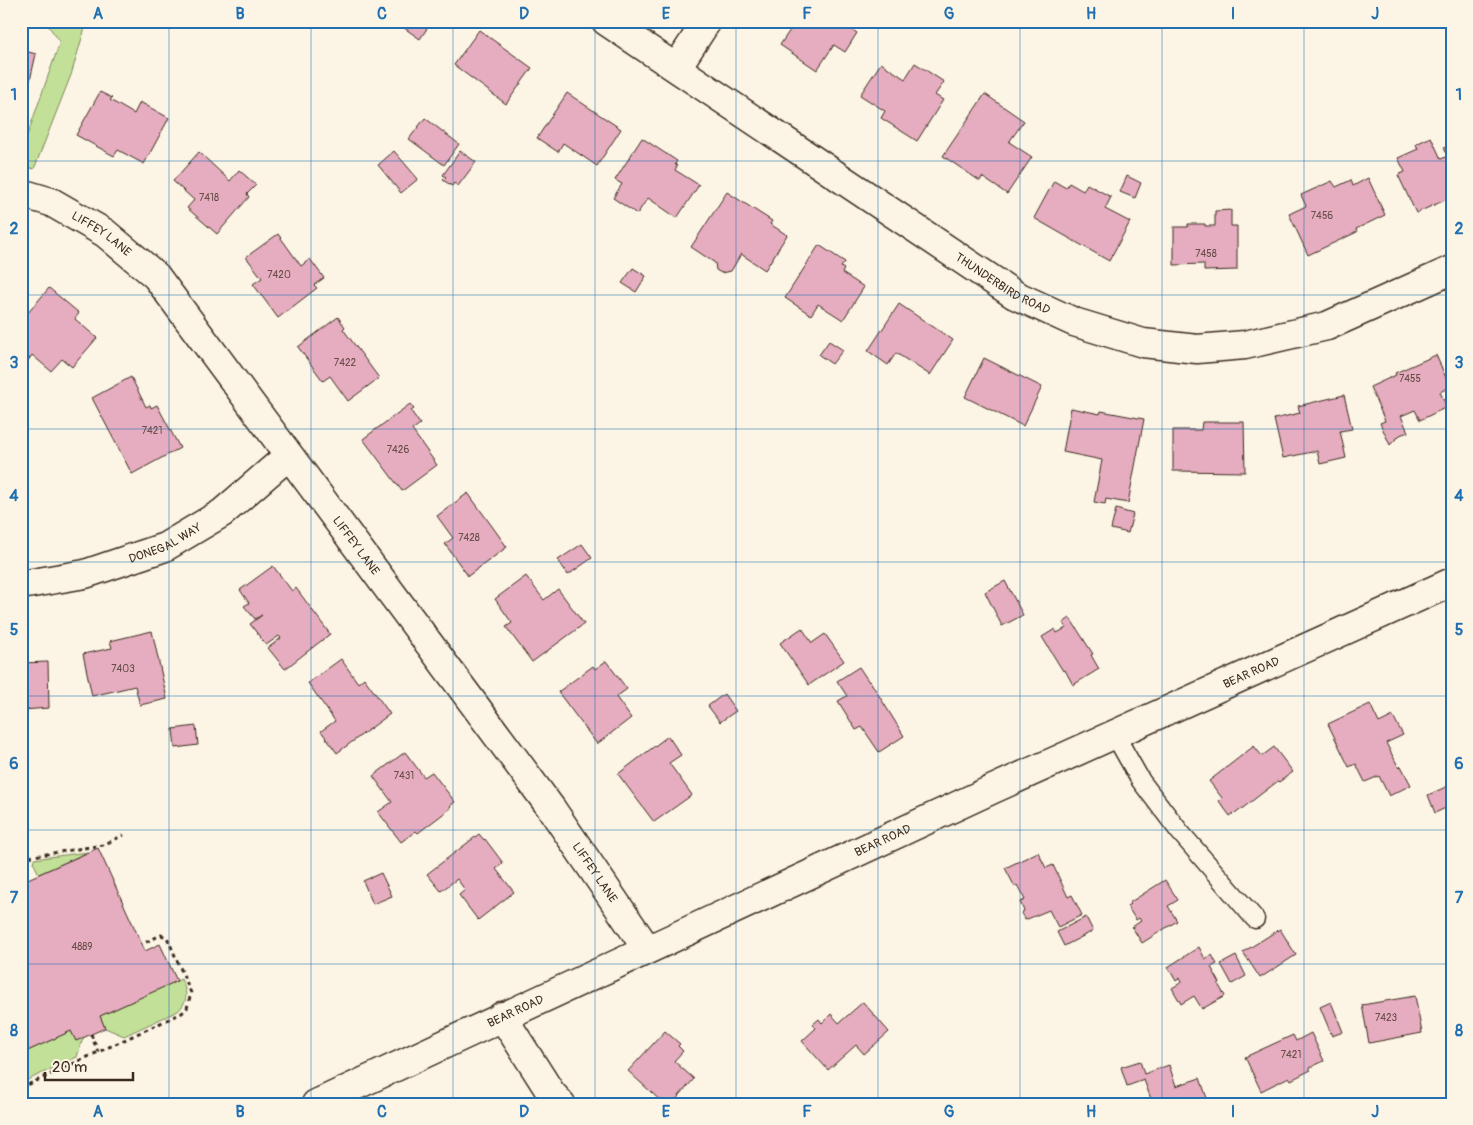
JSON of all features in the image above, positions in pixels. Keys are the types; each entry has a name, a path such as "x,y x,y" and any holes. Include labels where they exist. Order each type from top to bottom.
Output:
{"street":[{"name":"THUNDERBIRD ROAD","path":"606,21 1014,295 1074,322 1143,343 1197,349 1245,345 1327,326 1452,270"},
{"path":"676,68 707,21"},
{"name":"LIFFEY LANE","path":"21,193 51,202 105,233 156,276 551,808 647,949"},
{"name":"DONEGAL WAY","path":"21,585 85,574 165,547 222,513 288,456"},
{"name":"BEAR ROAD","path":"316,1104 647,949 1452,582"},
{"path":"502,1016 551,1093 561,1104"}],"lane":[{"path":"1115,734 1141,780 1179,831 1255,919"}],"path":[{"path":"21,858 103,845 124,835"},
{"path":"21,1088 182,1013 187,1008 191,993 167,937 161,935 142,944"},
{"path":"91,1034 98,1052"}],"green space":[{"path":"45,21 87,21 71,75 34,169 21,165 21,153 60,42"},
{"path":"88,852 39,874 33,862 34,859"},
{"path":"181,979 186,996 182,1007 178,1011 124,1036 105,1028 100,1016"},
{"path":"71,1031 76,1041 83,1038 77,1057 21,1083 21,1054"}],"building":[{"path":"394,21 432,21 420,39"},
{"path":"796,21 858,21 854,27 847,23 846,26 857,33 845,52 834,45 817,70 780,45"},
{"path":"479,30 532,68 506,104 454,65"},
{"path":"21,50 36,54 24,107 21,106"},
{"path":"881,63 905,79 915,63 944,82 935,95 943,100 917,141 881,118 885,111 860,95"},
{"path":"100,92 134,114 140,102 169,118 144,164 118,150 114,156 76,135"},
{"path":"567,93 621,129 597,166 563,143 558,152 537,138"},
{"path":"985,94 1024,121 1009,142 1032,157 1007,194 982,177 980,181 943,156"},
{"path":"425,118 459,144 444,165 409,139"},
{"path":"1431,137 1441,159 1448,156 1444,148 1452,144 1452,197 1416,213 1398,175 1405,172 1398,158 1418,149 1416,144"},
{"path":"642,138 677,161 675,170 699,185 677,218 648,198 637,214 613,198 622,184 615,180"},
{"path":"394,151 418,179 401,193 378,165"},
{"path":"460,151 476,162 458,186 454,183 452,186 443,180 446,177 443,175"},
{"path":"199,152 230,181 239,170 256,185 247,194 249,197 217,234 187,208 194,200 173,181"},
{"path":"1127,176 1141,183 1135,198 1120,192"},
{"path":"1368,178 1385,215 1356,229 1357,232 1308,255 1289,214 1306,206 1301,195 1332,181 1336,187 1351,180 1353,186"},
{"path":"1054,181 1066,188 1069,183 1083,191 1087,184 1111,197 1105,209 1130,222 1109,261 1034,218"},
{"path":"727,192 772,221 770,224 787,235 765,270 741,254 731,271 721,273 716,270 715,263 691,247"},
{"path":"1231,210 1231,226 1237,226 1237,270 1204,271 1204,264 1174,265 1174,227 1188,227 1188,224 1215,226 1215,211"},
{"path":"278,234 301,266 310,259 324,278 314,285 317,288 278,318 253,284 262,278 246,257"},
{"path":"819,245 845,262 841,267 844,269 842,273 864,287 843,320 818,304 811,315 785,298"},
{"path":"633,268 646,276 636,292 622,283"},
{"path":"49,288 79,313 75,319 97,338 72,367 62,359 51,371 32,355 27,362 21,358 21,321"},
{"path":"899,304 953,340 930,375 896,353 888,365 868,351"},
{"path":"338,317 345,327 343,329 379,378 348,401 330,376 323,381 298,347"},
{"path":"829,341 843,350 832,364 819,355"},
{"path":"1436,355 1450,387 1440,392 1447,407 1420,420 1415,410 1401,416 1408,432 1400,435 1390,445 1380,423 1385,421 1370,387 1396,375 1395,373"},
{"path":"984,358 1042,387 1023,426 965,397"},
{"path":"131,377 146,407 150,405 151,408 157,405 180,448 132,474 92,398"},
{"path":"1344,395 1352,429 1340,431 1346,458 1320,464 1317,451 1283,458 1274,419 1300,413 1298,406"},
{"path":"410,404 414,409 411,411 420,424 412,430 437,465 402,491 363,439"},
{"path":"1071,408 1100,414 1101,411 1144,419 1128,503 1106,499 1105,504 1094,502 1102,460 1063,452"},
{"path":"1202,422 1244,422 1245,472 1173,471 1173,430 1201,430"},
{"path":"468,493 507,547 468,576 445,544 453,538 437,516"},
{"path":"1116,509 1133,514 1128,533 1111,529"},
{"path":"582,544 592,558 568,575 558,560"},
{"path":"273,566 292,591 296,588 330,634 285,669 268,648 281,638 279,636 266,645 250,624 262,615 255,619 244,606 249,603 240,590"},
{"path":"526,576 544,600 558,589 584,624 532,662 506,627 512,623 495,599"},
{"path":"1005,581 1023,615 1002,626 985,592"},
{"path":"1070,618 1093,654 1091,655 1099,669 1073,685 1042,637 1055,629 1057,633 1066,628 1063,623"},
{"path":"802,628 812,643 825,634 844,661 809,685 780,643"},
{"path":"152,631 167,699 140,705 135,686 92,696 83,654 112,648 110,641"},
{"path":"341,659 358,683 364,678 390,714 337,753 321,731 335,721 308,683"},
{"path":"606,661 627,689 616,697 631,718 597,744 558,692 593,666 595,669"},
{"path":"48,662 49,708 23,710 23,719 21,721 21,663"},
{"path":"859,667 870,681 904,736 879,752 862,727 856,730 838,701 847,696 837,681"},
{"path":"724,694 736,711 720,722 708,706"},
{"path":"1370,704 1379,723 1393,716 1403,735 1386,743 1399,768 1401,766 1411,785 1389,796 1379,776 1365,782 1356,764 1349,767 1328,724"},
{"path":"196,726 198,745 175,748 173,729"},
{"path":"668,736 681,755 669,763 692,795 654,822 618,774"},
{"path":"1254,746 1262,756 1274,747 1293,772 1230,816 1219,801 1222,798 1209,781"},
{"path":"405,752 424,777 432,772 455,802 450,806 451,808 418,833 416,831 401,842 378,812 392,802 373,776"},
{"path":"1448,786 1452,797 1452,805 1435,813 1428,795"},
{"path":"479,834 503,863 496,869 514,892 478,920 459,895 465,890 457,879 441,891 427,874"},
{"path":"98,848 145,951 160,944 177,981 100,1016 105,1028 76,1041 71,1031 21,1054 21,882"},
{"path":"1038,852 1046,868 1053,865 1068,897 1072,895 1082,915 1058,927 1049,910 1025,920 1021,913 1024,911 1020,902 1025,900 1017,885 1015,887 1005,868"},
{"path":"381,873 392,896 373,904 363,881"},
{"path":"1165,880 1178,900 1168,906 1177,921 1142,943 1132,927 1141,921 1139,918 1136,920 1127,906"},
{"path":"1086,917 1093,931 1064,946 1057,932"},
{"path":"1280,929 1296,955 1260,978 1243,952"},
{"path":"1199,947 1205,959 1212,955 1217,964 1211,967 1225,996 1202,1009 1194,996 1181,1004 1172,988 1182,982 1180,978 1176,981 1168,967"},
{"path":"1236,956 1246,976 1232,984 1221,964"},
{"path":"1415,996 1422,1033 1369,1043 1362,1005"},
{"path":"863,1002 889,1032 864,1054 856,1045 828,1070 802,1041 816,1028 812,1025 819,1019 822,1023 831,1014 839,1023"},
{"path":"1331,1002 1343,1032 1332,1036 1320,1007"},
{"path":"665,1031 680,1044 678,1046 683,1051 674,1061 694,1079 672,1104 664,1104 628,1071"},
{"path":"1311,1033 1324,1061 1291,1080 1289,1077 1261,1091 1245,1057 1293,1035 1296,1041"},
{"path":"1140,1061 1144,1074 1169,1065 1176,1086 1200,1078 1209,1104 1137,1104 1151,1099 1144,1080 1127,1086 1121,1067"}]}
